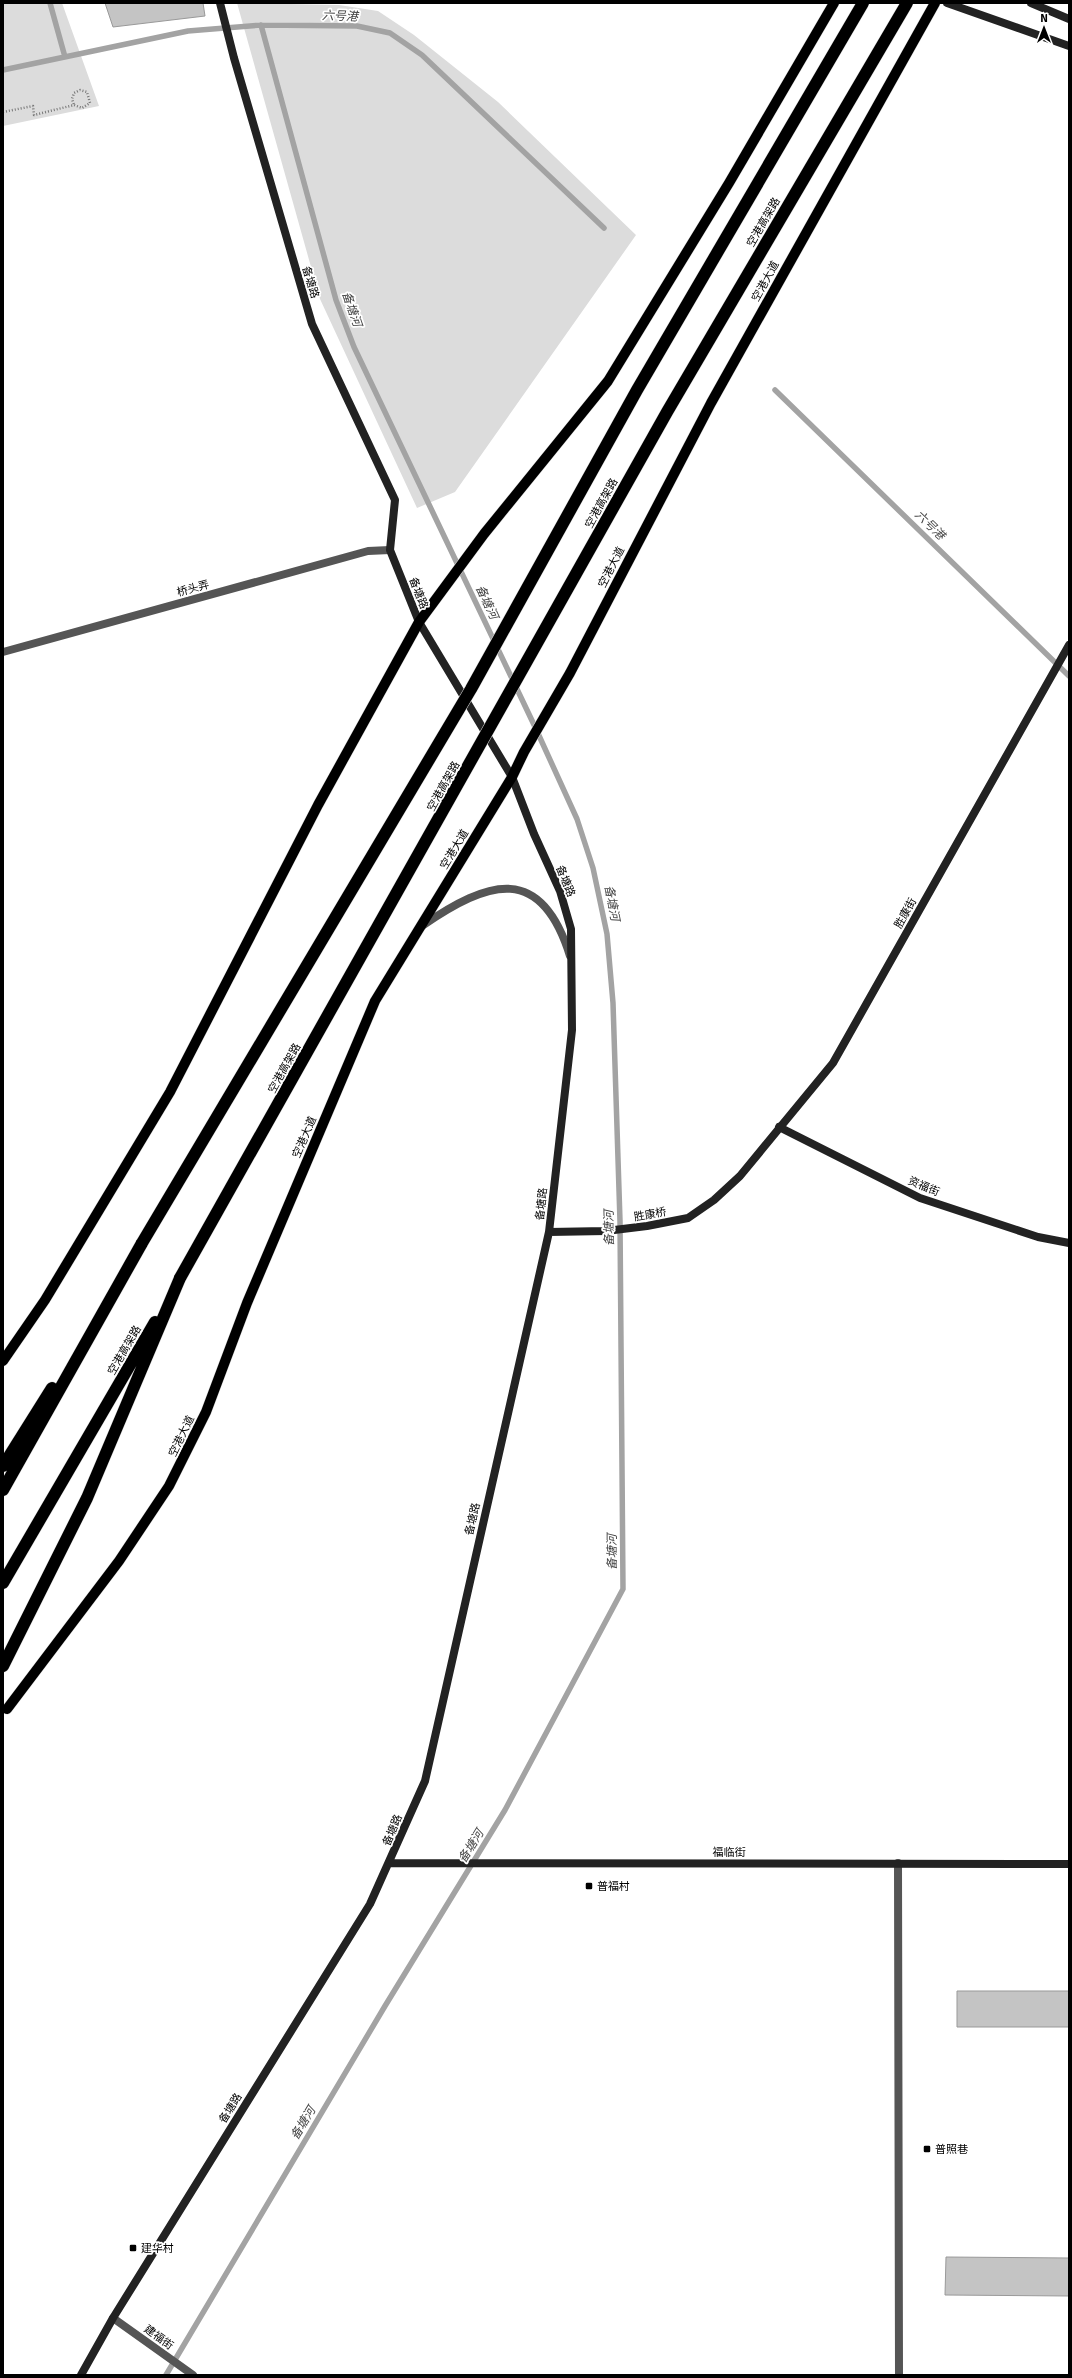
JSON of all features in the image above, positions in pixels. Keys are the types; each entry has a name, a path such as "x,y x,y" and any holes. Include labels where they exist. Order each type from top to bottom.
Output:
{"highway":[{"name":"空港高架路","path":"3,1490 142,1243 467,696 637,390 862,3"},
{"name":"空港高架路","path":"3,1582 180,1278 667,412 907,3"},
{"path":"3,1466 142,1243"},
{"path":"3,1666 87,1498 180,1278"}],"main road":[{"path":"3,1361 45,1300 170,1092 318,805 419,622 484,534 608,381 729,183 834,3"},
{"name":"空港大道","path":"7,1709 115,1567 169,1486 206,1412 247,1303 375,1001 512,777 524,752 570,673 711,403 934,3"}],"street":[{"name":"备塘路","path":"81,2375 113,2318 370,1904 390,1863 425,1781 549,1232 572,1030 573,964 571,929 560,891 534,834 512,777 419,622 390,550 395,500 312,324 227,32 220,3"},
{"path":"947,3 1069,46"},
{"path":"1031,3 1069,19"},
{"name":"桥头弄","path":"3,652 368,551 390,550"},
{"name":"胜康街","path":"740,1176 779,1127 833,1064 1069,645"},
{"path":"420,927 454,904 476,894 499,888 522,891 546,906 563,935 573,964"},
{"name":"资福街","path":"779,1127 920,1198 1038,1237 1069,1243"},
{"name":"胜康桥","path":"549,1232 606,1231 647,1226 688,1218 714,1200 740,1176"},
{"name":"福临街","path":"390,1863 1069,1864"},
{"path":"898,1863 899,2375"},
{"name":"建福街","path":"113,2318 192,2375"}],"path":[{"path":"3,112 33,106 34,116 74,105 79,108 88,105 90,100 87,92 80,90 74,93 72,99 74,105"}],"shaded area":[{"path":"3,3 62,3 99,106 3,126"},
{"path":"237,3 339,5 378,11 414,35 498,102 636,235 455,492 417,508 320,299"}],"building":[{"path":"105,3 203,3 205,16 113,27"},
{"path":"957,1991 1069,1991 1069,2027 957,2027"},
{"path":"946,2257 1069,2258 1069,2296 945,2295"}],"waterway":[{"path":"50,3 65,57"},
{"name":"六号港","path":"3,70 188,31 261,25 357,26 390,33 422,55 604,228"},
{"name":"备塘河","path":"166,2375 385,2006 505,1810 623,1589 620,1221 613,1003 607,934 593,868 577,819 536,729 354,347 336,300 261,25"},
{"name":"六号港","path":"775,390 1069,676"}],"place":[{"name":"普福村","path":"589,1886"},
{"name":"普照巷","path":"927,2149"},
{"name":"建华村","path":"133,2248"}]}
